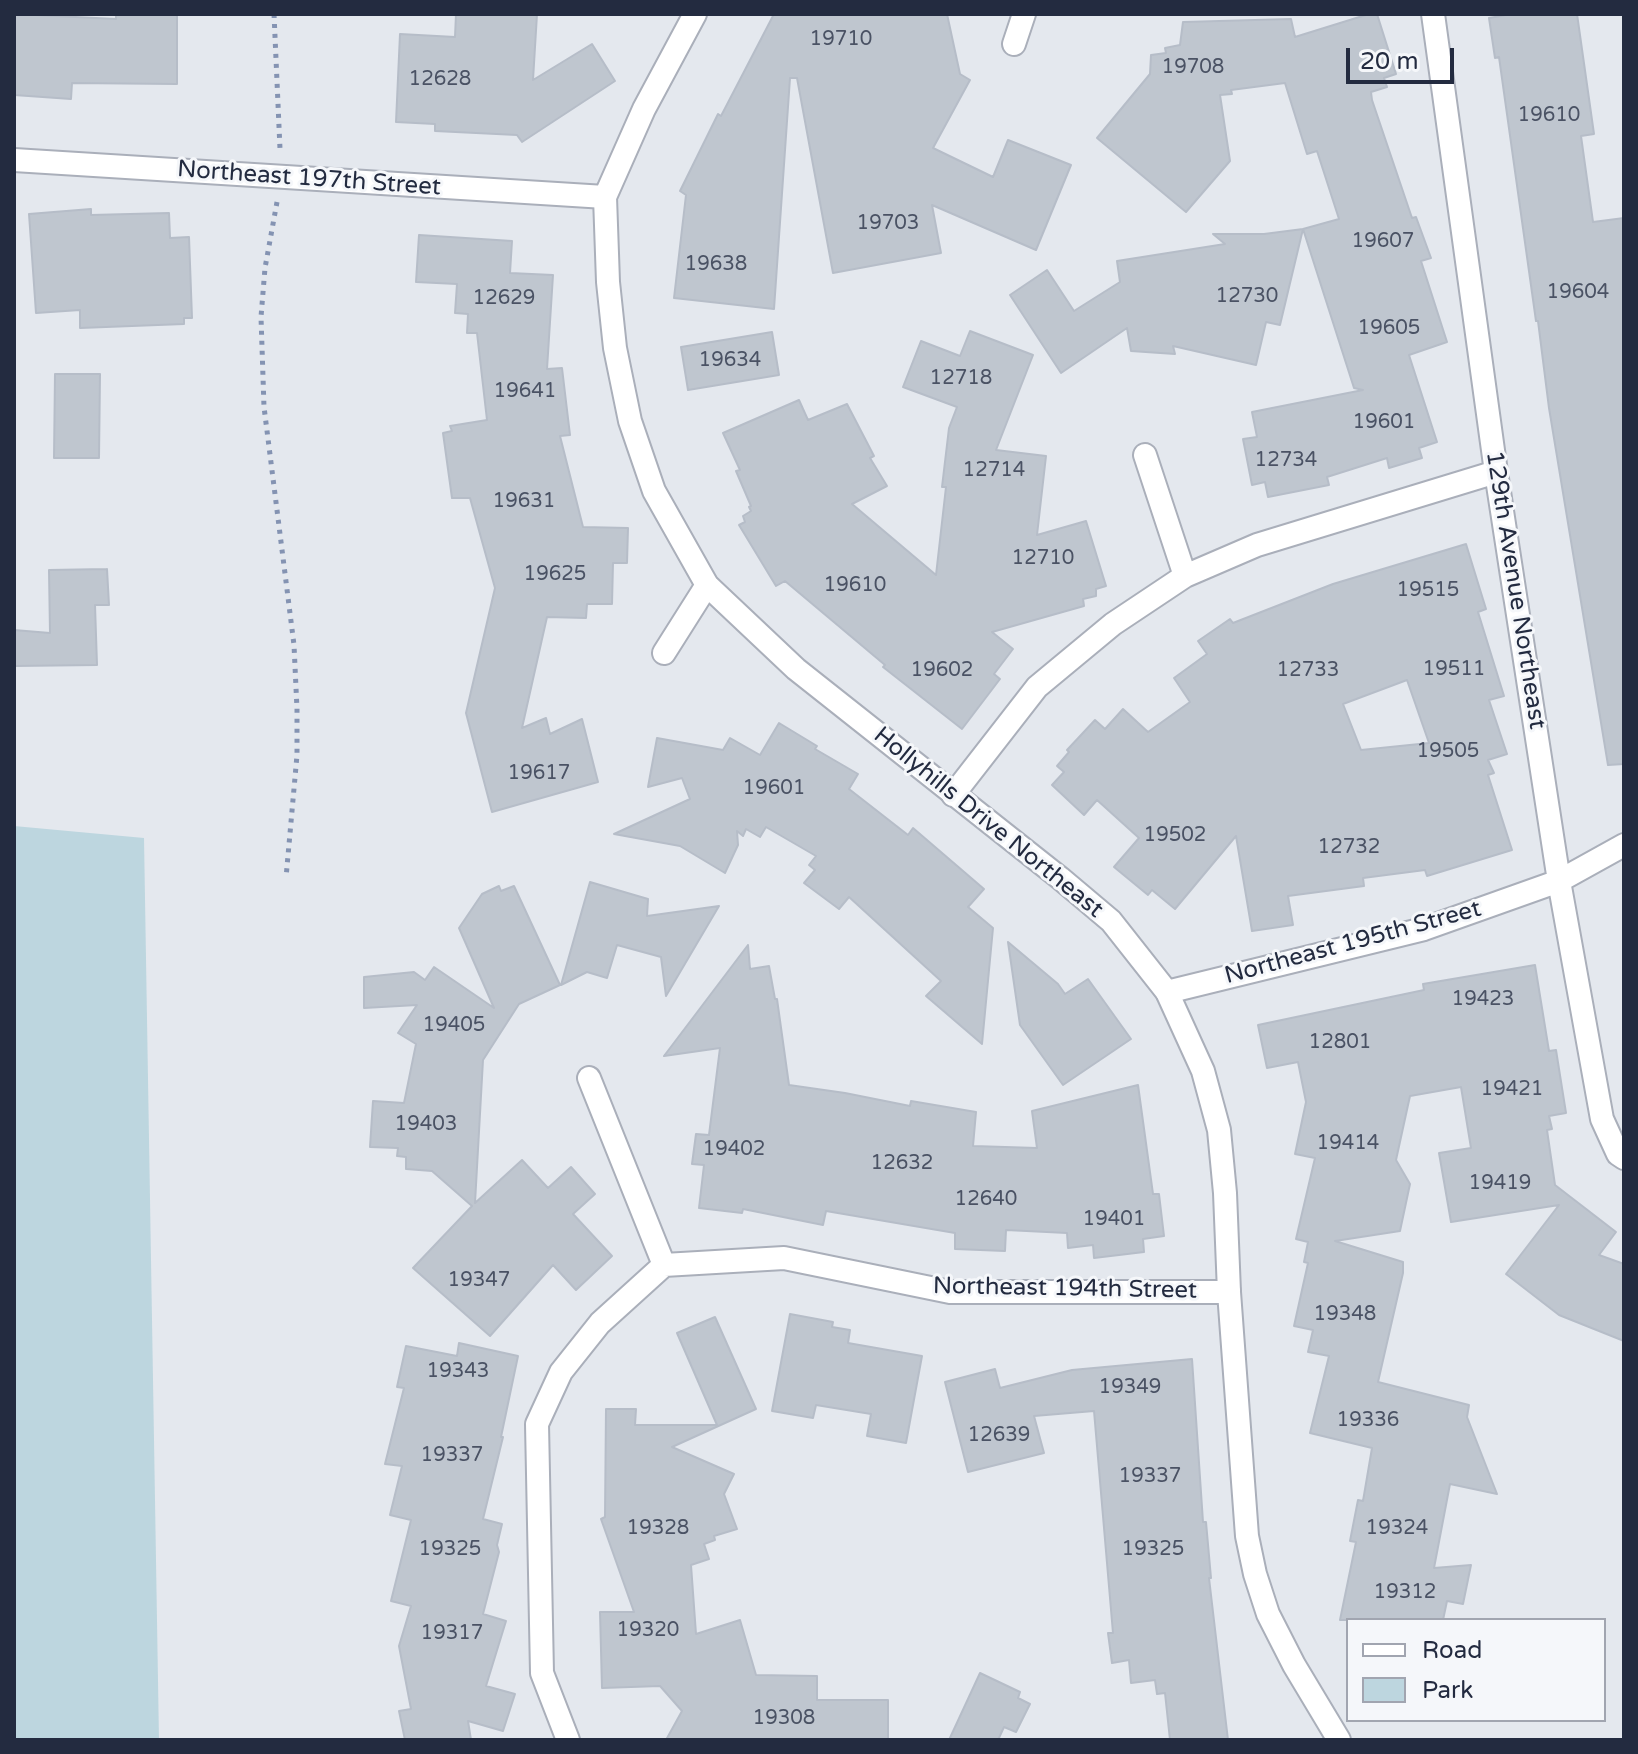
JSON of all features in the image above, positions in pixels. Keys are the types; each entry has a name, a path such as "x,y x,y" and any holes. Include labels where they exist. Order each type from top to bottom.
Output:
{"street":[{"name":"Hollyhills Drive Northeast","path":"695,14 644,109 605,197 608,282 615,348 630,421 654,491 707,585 796,669 1111,921 1167,992 1203,1071 1219,1130 1247,1536 1255,1574 1268,1614 1339,1740"},
{"path":"1014,44 1024,14"},
{"name":"129th Avenue Northeast","path":"1433,14 1496,472 1559,881 1602,1119 1618,1154 1624,1158"},
{"name":"Northeast 197th Street","path":"14,160 605,197"},
{"path":"1145,455 1185,576"},
{"path":"953,795 1037,687 1113,624 1185,576 1257,545 1496,472"},
{"path":"664,653 707,585"},
{"name":"Northeast 195th Street","path":"1167,992 1424,929 1559,881 1624,845"},
{"path":"568,1740 542,1673 537,1424 561,1372 570,1360 600,1323 664,1265 589,1078"},
{"name":"Northeast 194th Street","path":"664,1265 784,1258 950,1292 1229,1292"}],"path":[{"path":"274,14 281,177 265,268 261,317 264,407 294,645 297,709 297,755 286,878"}],"green space":[{"path":"14,826 144,838 159,1740 14,1740"}],"building":[{"path":"15,14 116,19 116,14 177,14 177,84 72,83 71,99 14,95"},
{"path":"456,14 537,14 533,80 592,44 615,81 522,142 517,135 435,131 435,124 396,122 400,34 455,37"},
{"path":"774,14 947,14 960,74 970,80 933,148 993,177 1008,140 1071,165 1036,250 932,205 941,253 833,273 797,78 790,78 774,309 674,298 686,195 680,191 718,114 721,116"},
{"path":"1377,14 1396,74 1384,78 1387,87 1371,92 1372,100 1412,218 1416,217 1431,258 1421,261 1447,342 1409,355 1437,442 1419,448 1422,458 1389,468 1387,458 1327,477 1329,485 1268,497 1265,482 1252,485 1243,439 1257,437 1252,412 1363,390 1354,388 1303,229 1339,219 1317,151 1307,154 1285,83 1231,90 1232,94 1220,95 1230,161 1186,212 1097,138 1150,74 1151,55 1166,53 1165,48 1180,45 1183,22 1291,19 1295,37"},
{"path":"1512,14 1577,14 1594,134 1581,136 1593,222 1624,218 1624,764 1608,765 1549,408 1499,57 1495,58 1489,18"},
{"path":"91,209 91,215 169,213 170,238 189,237 192,318 184,318 184,324 80,328 80,310 36,313 29,214"},
{"path":"1303,229 1280,325 1266,322 1256,365 1173,346 1175,354 1131,351 1127,328 1061,373 1010,295 1047,270 1074,311 1120,282 1117,261 1225,244 1213,234 1264,234"},
{"path":"419,235 512,241 510,273 553,275 547,369 562,368 570,435 560,436 583,527 628,528 627,563 613,563 612,604 587,604 586,618 547,617 522,728 546,718 550,734 582,719 598,782 492,812 466,713 495,588 470,498 452,498 443,433 452,431 450,426 487,420 477,333 467,333 468,314 455,313 457,284 416,282"},
{"path":"970,331 1033,355 996,450 1046,456 1037,535 1086,521 1106,586 1096,589 1096,596 1083,599 1084,606 992,632 1013,649 994,674 1000,679 962,729 883,667 885,665 785,581 776,586 739,525 745,522 743,516 751,511 751,506 736,471 740,470 723,433 799,400 808,420 847,404 874,456 870,458 887,486 852,504 936,575 949,428 957,407 903,387 921,341 960,356"},
{"path":"772,332 779,375 688,390 681,347"},
{"path":"55,374 100,374 99,458 54,458"},
{"path":"1466,544 1486,609 1478,612 1504,696 1489,700 1507,754 1488,760 1494,773 1488,775 1512,850 1427,876 1425,870 1363,878 1364,886 1288,896 1293,925 1252,931 1236,836 1175,909 1152,890 1148,895 1114,867 1139,838 1097,800 1084,815 1052,785 1064,772 1057,766 1069,752 1067,750 1095,720 1105,729 1123,709 1148,732 1190,702 1174,678 1207,654 1198,641 1230,619 1233,623 1333,584","holes":["1407,680 1429,743 1361,750 1343,704"]},
{"path":"107,569 109,605 95,605 97,665 14,666 14,630 50,633 49,570"},
{"path":"779,723 858,774 849,789 908,835 913,828 984,889 968,907 993,928 982,1044 926,996 941,981 849,897 839,909 804,883 815,870 809,865 816,856 766,827 760,837 746,829 743,836 737,831 738,845 725,873 680,846 614,834 690,799 682,778 648,787 657,738 723,750 730,738 760,755"},
{"path":"590,882 648,899 647,916 719,906 666,996 661,957 617,945 607,978 587,972 561,985"},
{"path":"499,886 501,891 514,886 560,985 519,1004 483,1060 475,1203 522,1160 548,1188 571,1167 595,1194 573,1214 612,1256 576,1290 553,1265 490,1336 413,1268 472,1206 432,1171 406,1169 406,1157 397,1156 398,1148 370,1147 373,1101 404,1103 416,1044 398,1033 417,1005 364,1008 364,977 414,972 425,980 434,967 494,1008 459,928 482,894"},
{"path":"1008,942 1058,984 1065,994 1088,979 1131,1039 1063,1085 1020,1025"},
{"path":"748,945 750,969 769,966 777,999 789,1085 910,1106 911,1101 976,1112 973,1146 1037,1148 1032,1111 1138,1085 1153,1194 1159,1194 1164,1236 1143,1239 1144,1252 1094,1258 1093,1245 1068,1248 1067,1233 1006,1230 1005,1251 955,1249 955,1233 826,1211 823,1225 743,1209 742,1213 699,1208 704,1165 692,1164 696,1134 709,1135 720,1048 664,1056"},
{"path":"1535,965 1549,1051 1556,1050 1566,1113 1549,1116 1552,1129 1547,1130 1555,1185 1616,1232 1599,1255 1624,1264 1624,1341 1559,1315 1506,1274 1559,1205 1451,1222 1439,1153 1471,1148 1461,1087 1410,1096 1396,1160 1410,1184 1400,1231 1335,1241 1403,1262 1378,1382 1469,1405 1467,1417 1497,1494 1450,1484 1434,1568 1471,1565 1463,1604 1447,1601 1443,1618 1340,1620 1356,1542 1350,1541 1358,1500 1363,1501 1372,1448 1310,1433 1329,1356 1308,1352 1313,1330 1294,1326 1308,1263 1304,1262 1308,1242 1296,1239 1315,1158 1295,1154 1306,1102 1298,1062 1267,1068 1258,1025 1424,990 1423,984"},
{"path":"790,1314 833,1322 832,1327 850,1330 848,1343 922,1356 906,1443 867,1436 871,1414 816,1405 813,1418 772,1411"},
{"path":"715,1317 756,1409 672,1447 734,1474 724,1494 737,1529 714,1536 715,1540 704,1544 709,1559 691,1565 696,1634 740,1620 756,1675 817,1676 817,1700 888,1700 888,1740 666,1740 682,1711 660,1686 602,1688 600,1612 634,1612 601,1519 605,1517 606,1409 636,1409 635,1425 717,1425 677,1333"},
{"path":"459,1343 518,1356 483,1519 502,1524 497,1545 499,1552 483,1614 506,1621 486,1686 515,1694 503,1731 468,1721 471,1740 405,1740 399,1711 411,1709 399,1646 411,1606 391,1601 411,1520 390,1515 402,1466 385,1464 404,1388 397,1387 406,1346 457,1356"},
{"path":"1192,1359 1203,1522 1206,1522 1209,1578 1228,1740 1170,1740 1165,1693 1157,1694 1155,1680 1131,1683 1129,1660 1112,1663 1108,1633 1113,1633 1094,1411 1034,1416 1044,1453 968,1472 945,1382 995,1369 1000,1388 1072,1370"},
{"path":"980,1673 1020,1692 1018,1698 1030,1704 1016,1732 1004,1727 998,1740 949,1740"}]}
